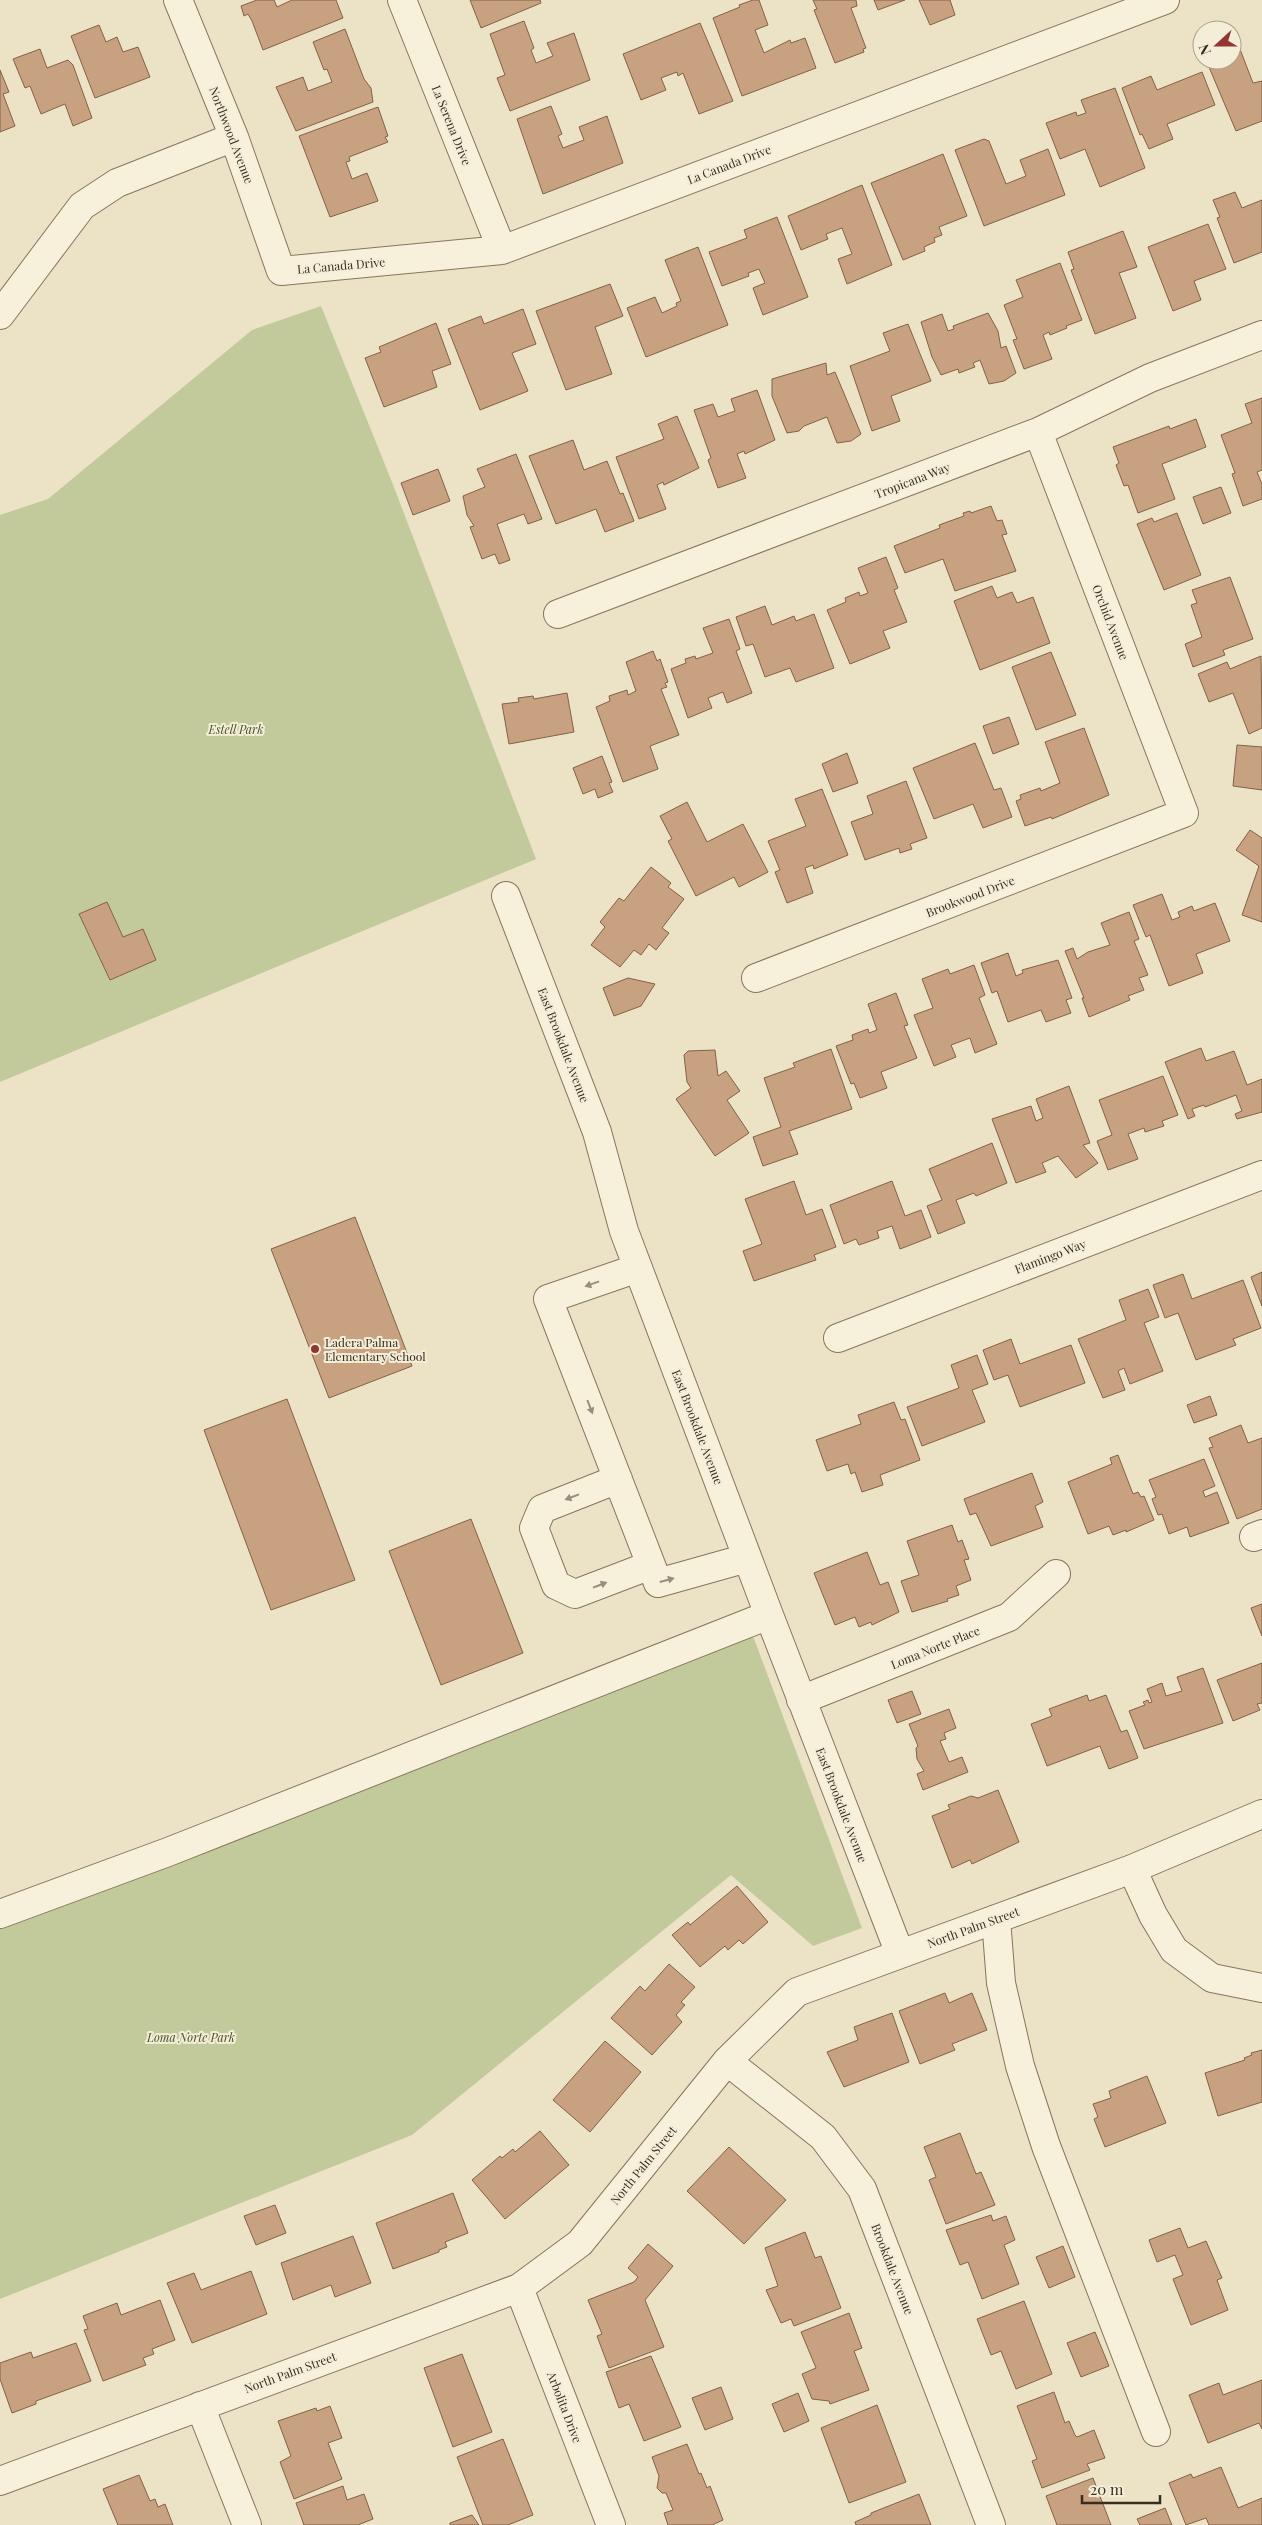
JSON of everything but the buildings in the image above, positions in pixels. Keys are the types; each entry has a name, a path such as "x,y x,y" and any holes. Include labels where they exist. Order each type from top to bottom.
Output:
{"street":[{"name":"Northwood Avenue","path":"178,0 234,137 281,271"},
{"name":"La Serena Drive","path":"402,0 502,250"},
{"name":"La Canada Drive","path":"281,271 502,250 1165,0"},
{"path":"0,315 82,206 117,182 234,137"},
{"name":"Tropicana Way","path":"558,614 1038,432 1150,378 1262,335"},
{"name":"Orchid Avenue","path":"1038,432 1184,813"},
{"name":"Brookwood Drive","path":"756,978 1184,813"},
{"name":"East Brookdale Avenue","path":"506,896 597,1132 624,1231 801,1700 900,1954"},
{"name":"Flamingo Way","path":"838,1338 1262,1175"},
{"path":"638,1268 548,1299 658,1583 747,1558"},
{"path":"618,1479 542,1509 534,1528 556,1585 575,1594 651,1565"},
{"name":"Loma Norte Place","path":"801,1700 1010,1617 1056,1574"},
{"path":"0,1914 168,1852 769,1615"},
{"name":"North Palm Street","path":"0,2481 520,2288 580,2244 727,2061 797,1992 1132,1870 1262,1814"},
{"path":"1132,1870 1153,1915 1174,1950 1212,1978 1262,1988"},
{"path":"996,1919 1001,1983 1020,2066 1046,2146 1156,2432"},
{"name":"Brookdale Avenue","path":"727,2061 824,2137 862,2189 991,2525"},
{"name":"Arbolita Drive","path":"520,2288 611,2525"},
{"path":"200,2406 247,2525"}],"green space":[{"name":"Estell Park","path":"321,306 392,482 536,859 0,1082 0,515 48,499 252,330"},
{"name":"Loma Norte Park","path":"753,1636 862,1928 813,1946 731,1875 412,2135 0,2299 0,1926"}],"place":[{"name":"Ladera Palma Elementary School","path":"315,1349"}]}
